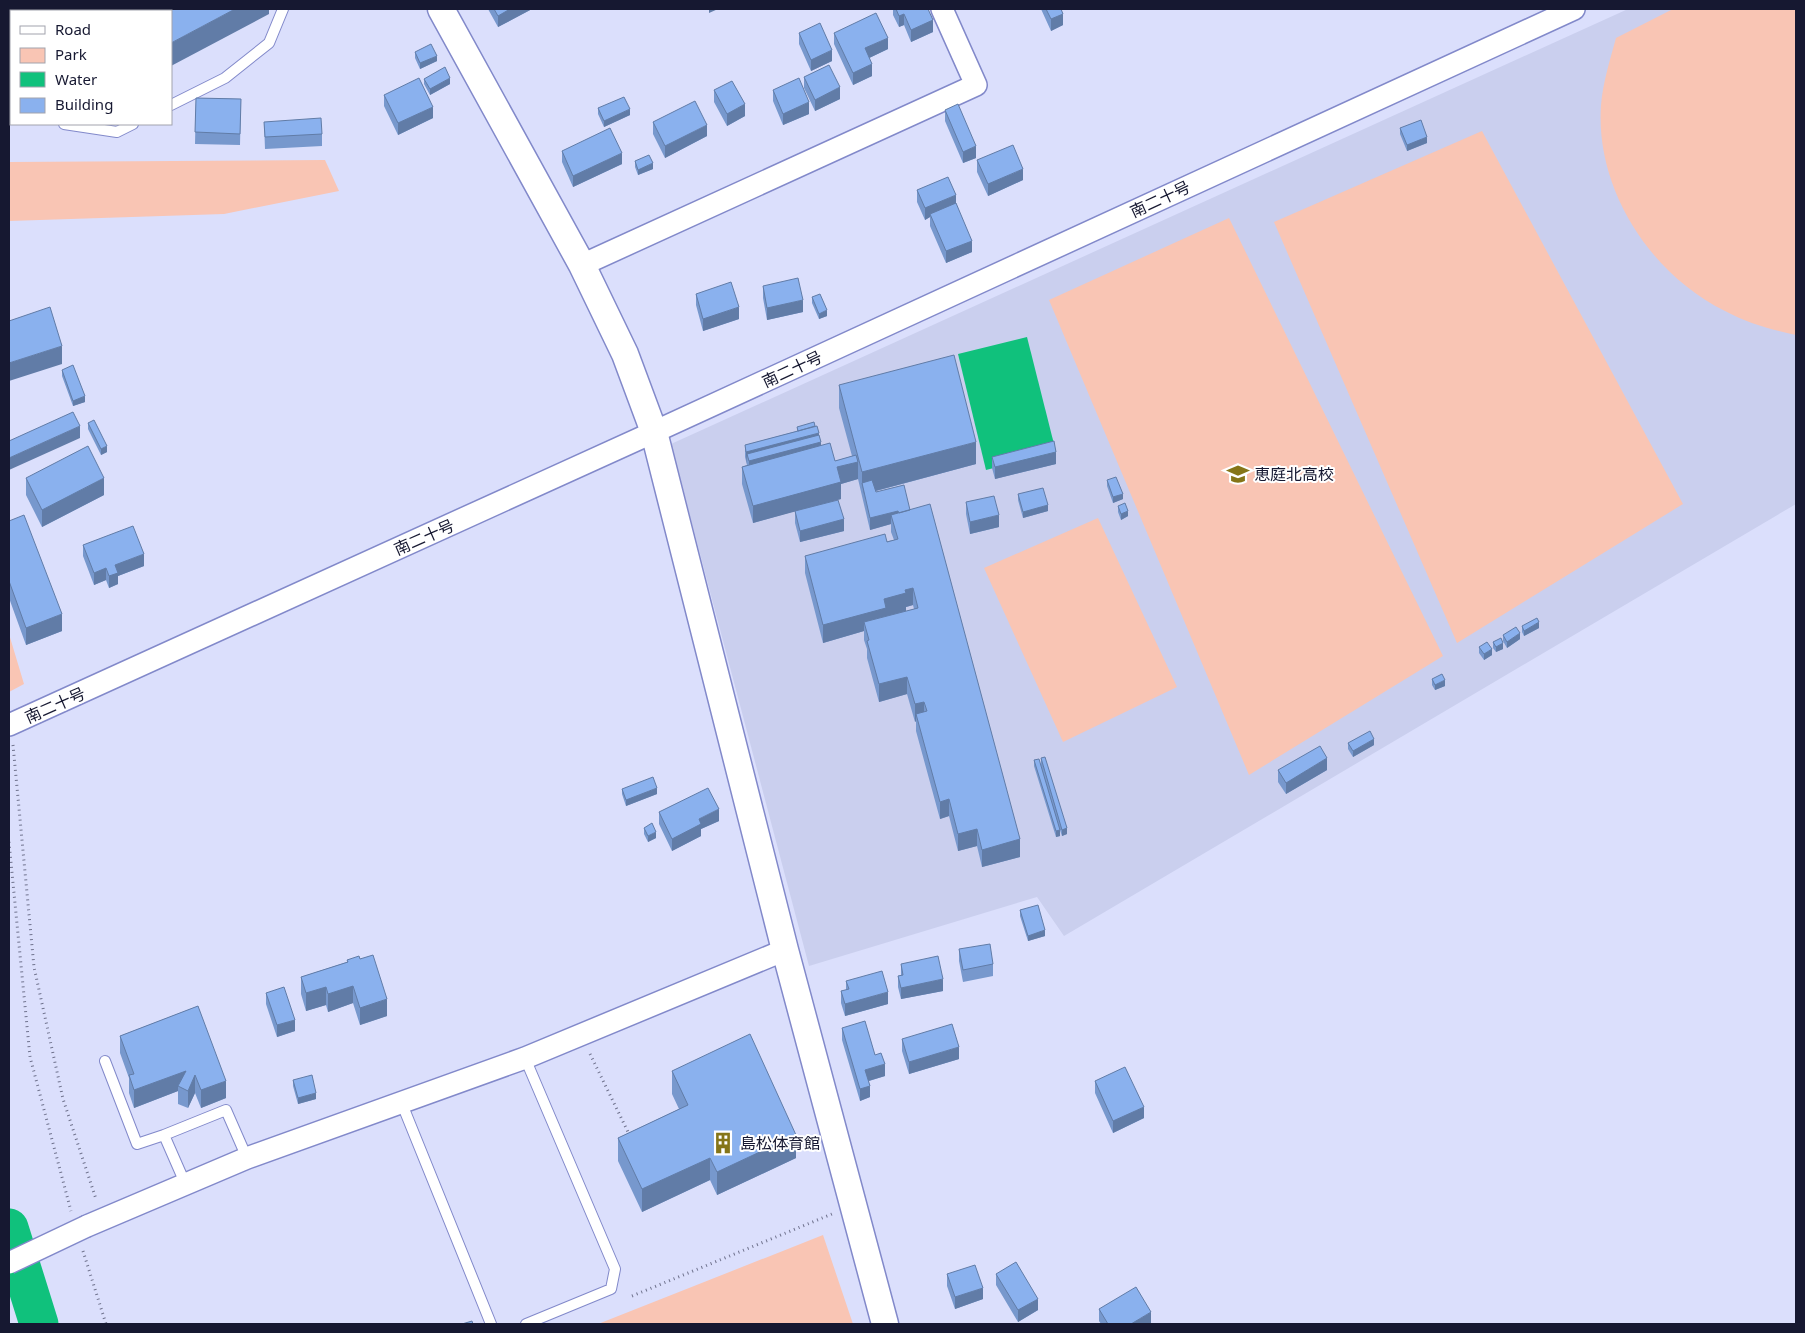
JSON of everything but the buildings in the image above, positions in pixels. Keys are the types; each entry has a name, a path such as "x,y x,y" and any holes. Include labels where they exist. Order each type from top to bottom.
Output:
{"street":[{"path":"441,9 582,265 625,354 654,432 785,950 885,1324"},
{"path":"582,265 976,85 942,9"},
{"name":"南二十号","path":"10,733 654,432 1574,9"},
{"path":"9,1263 86,1226 185,1183 247,1158 402,1104 525,1058 785,950"}],"lane":[{"path":"172,104 224,78 269,43 283,9"},
{"path":"71,125 117,132 131,125"},
{"path":"525,1058 615,1269 611,1289 526,1324"},
{"path":"106,1060 137,1144 226,1110 247,1158"},
{"path":"402,1104 491,1324"},
{"path":"164,1135 185,1183"}],"path":[{"path":"10,733 34,967 63,1099 106,1324"},
{"path":"9,842 30,1057 86,1226"},
{"path":"582,1035 634,1145"},
{"path":"632,1296 854,1205"}],"shaded area":[{"name":"恵庭北高校","path":"1628,9 1796,9 1796,504 1064,936 1037,897 809,966 671,444"}],"green space":[{"path":"1673,9 1796,9 1796,335 1742,319 1698,295 1673,275 1651,252 1633,226 1618,197 1607,167 1602,136 1601,105 1605,79 1616,38"},
{"path":"1482,131 1683,504 1457,643 1274,222"},
{"path":"325,160 339,191 224,214 9,221 9,162"},
{"path":"1229,218 1443,656 1249,775 1049,300"},
{"path":"1098,518 1177,687 1063,742 984,568"},
{"path":"9,634 24,684 9,692"},
{"path":"823,1235 853,1324 598,1324"}],"water":[{"path":"1027,337 1056,452 986,470 958,354"}],"waterway":[{"path":"9,1228 39,1324"}],"place":[{"name":"恵庭北高校","path":"1238,474"},
{"name":"島松体育館","path":"723,1143"}]}
